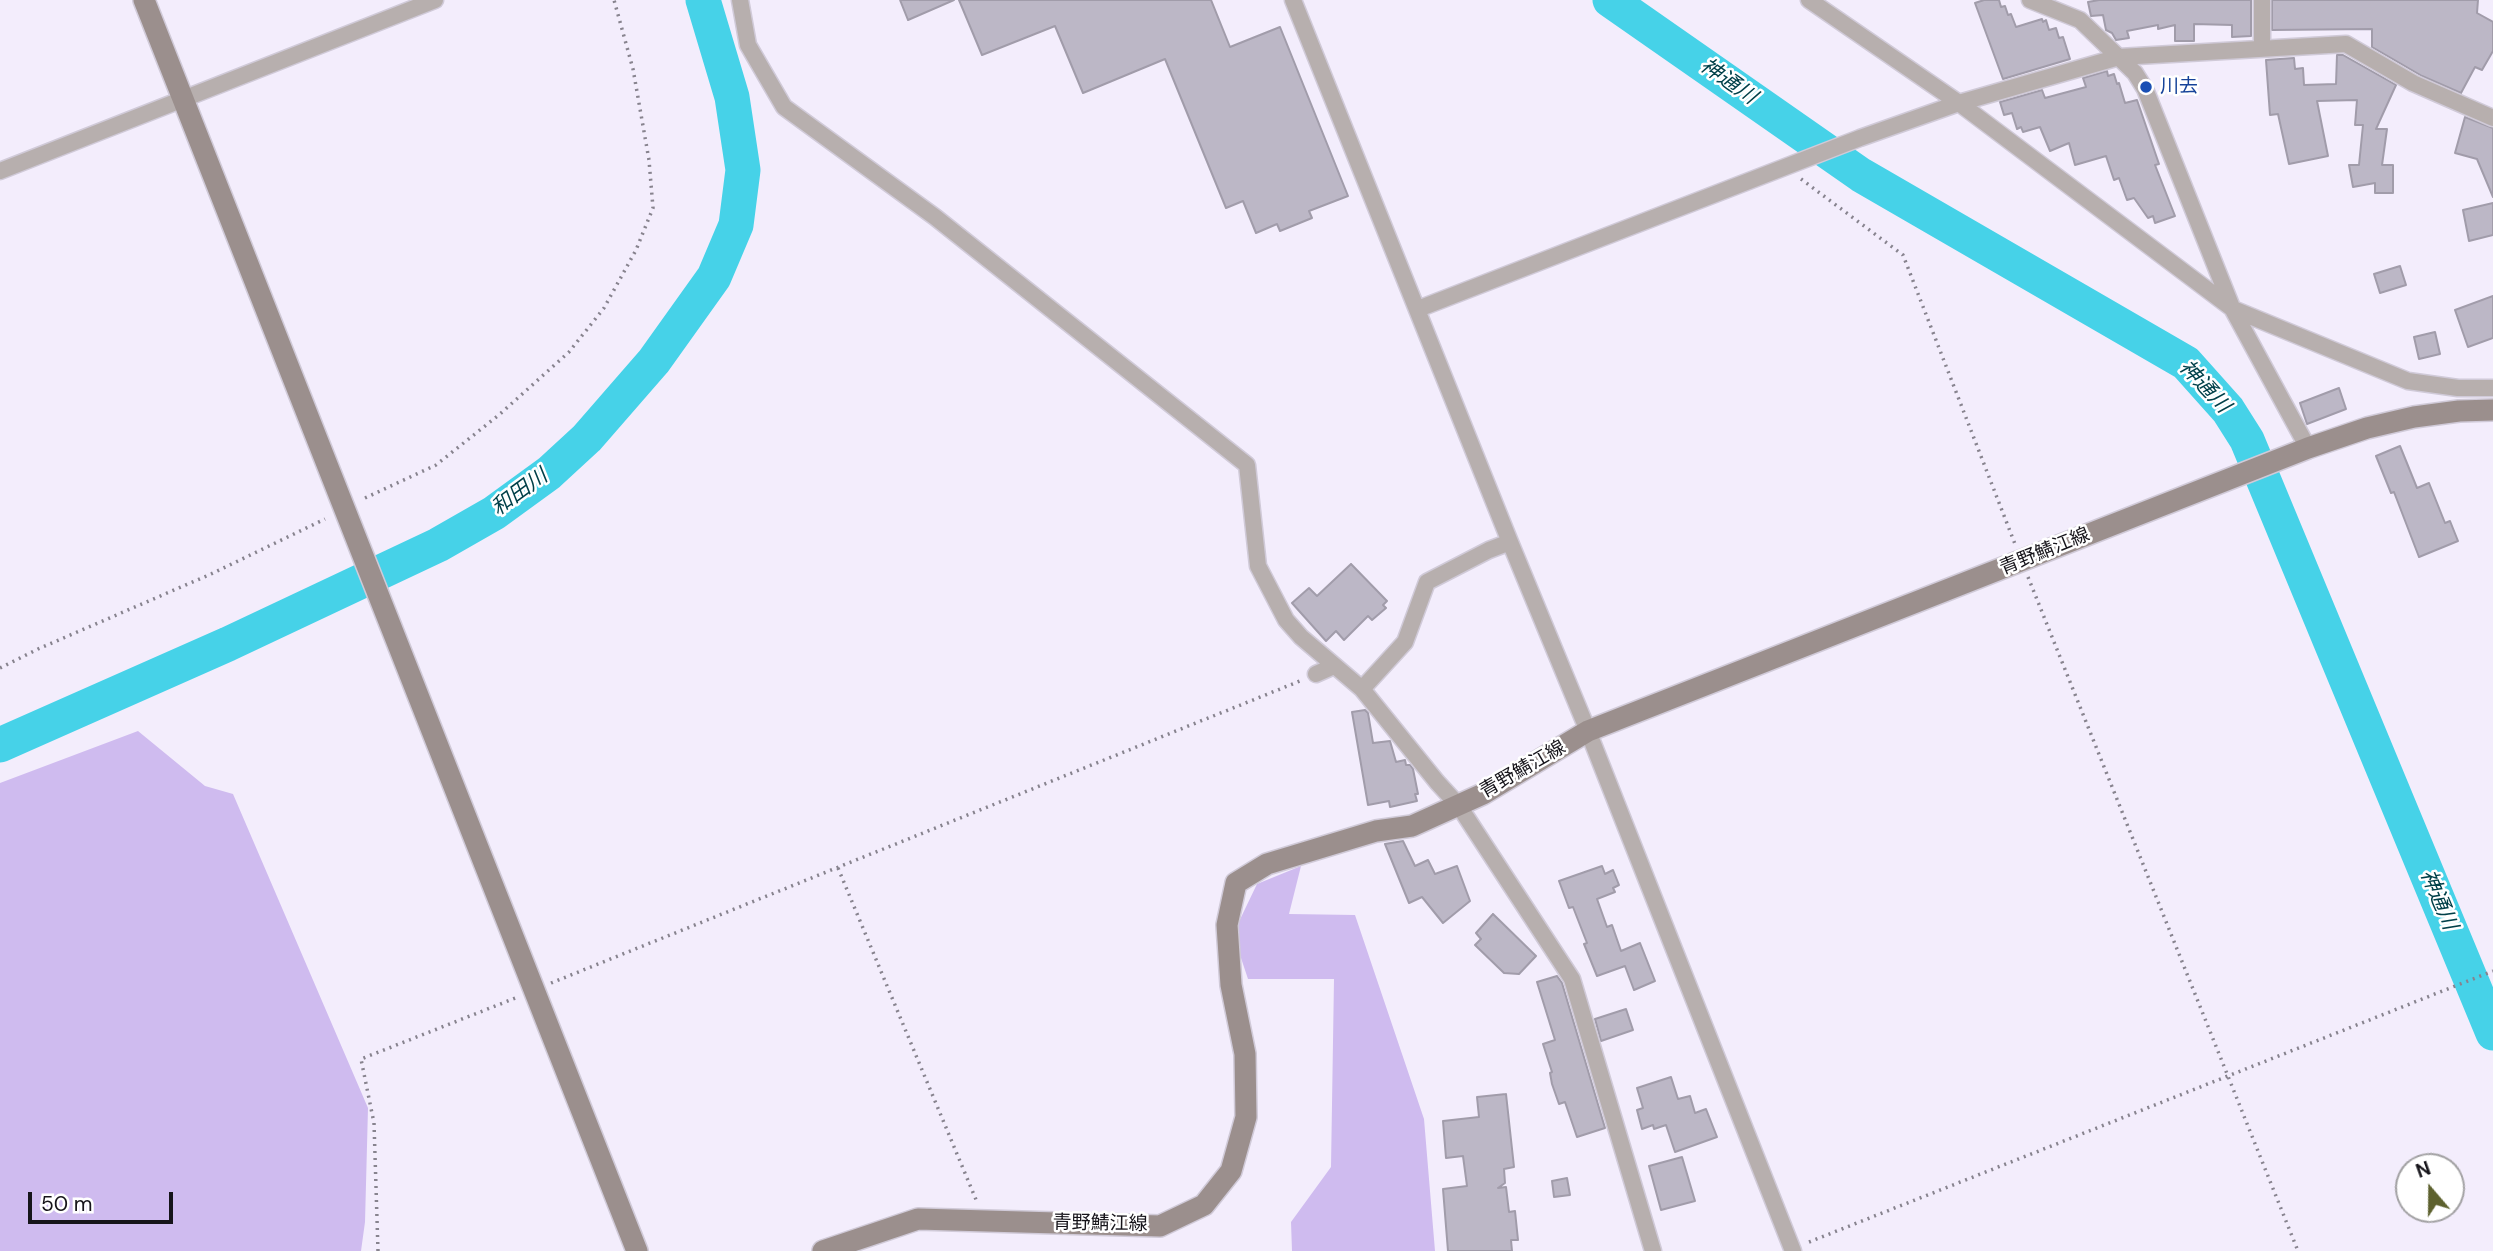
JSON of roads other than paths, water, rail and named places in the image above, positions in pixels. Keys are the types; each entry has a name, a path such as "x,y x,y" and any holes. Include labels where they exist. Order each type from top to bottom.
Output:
{"main road":[{"path":"144,0 637,1251"},
{"name":"青野鯖江線","path":"822,1251 918,1219 1160,1226 1204,1205 1231,1171 1247,1117 1245,1054 1231,985 1227,925 1236,883 1267,864 1376,831 1412,826 1483,794 1588,731 2301,450 2367,428 2414,417 2493,410"}],"street":[{"path":"0,171 435,0"},
{"path":"740,0 748,45 784,107 935,217 1247,465 1258,566 1286,620 1301,637 1362,689 1459,806 1572,979 1653,1251"},
{"path":"1293,0 1588,731 1793,1250"},
{"path":"1809,0 1959,103 2233,309 2408,381 2458,388 2493,388"},
{"path":"2030,0 2080,20 2135,73 2144,89 2233,309 2301,450"},
{"path":"2262,0 2262,48"},
{"path":"1418,309 1848,142 1959,103 2119,57 2346,44 2413,83 2493,118"},
{"path":"1362,689 1405,642 1427,582 1510,542"},
{"path":"1316,674 1334,666"}],"waterway":[{"name":"和田川","path":"0,745 228,644 438,545 494,513 549,473 587,438 654,361 714,277 736,225 743,170 732,97 703,0"},
{"name":"神通川","path":"1610,0 1861,175 2186,363 2228,410 2247,440 2493,1033"}],"place":[{"name":"川去","path":"2146,87"}]}
